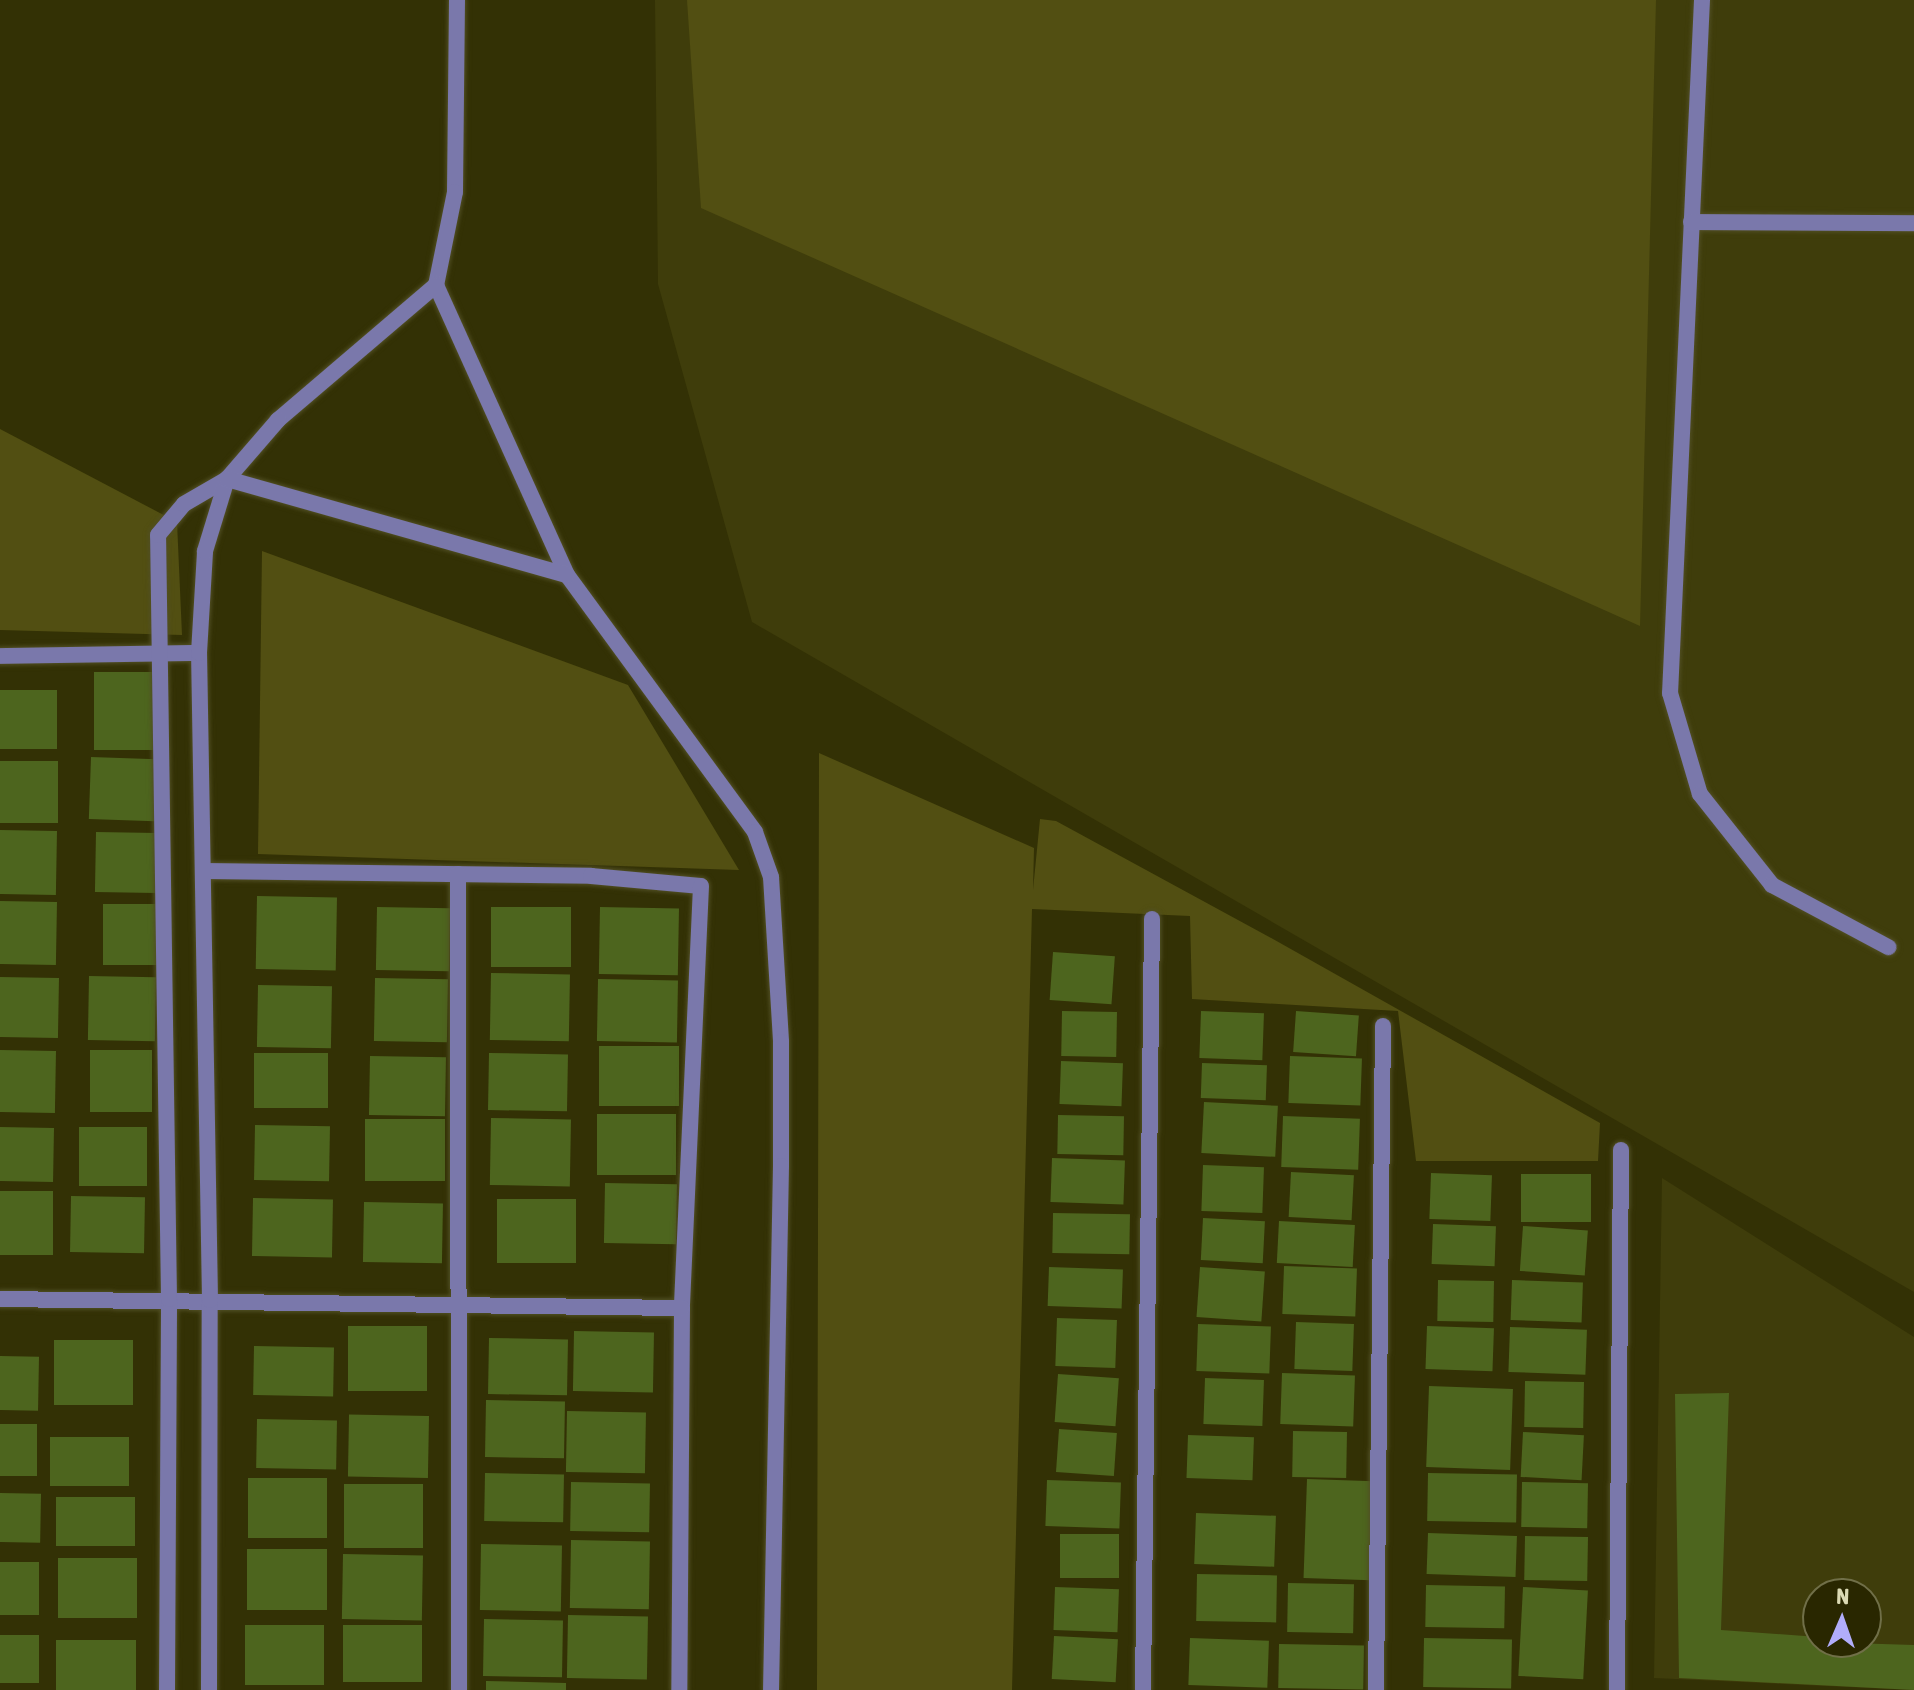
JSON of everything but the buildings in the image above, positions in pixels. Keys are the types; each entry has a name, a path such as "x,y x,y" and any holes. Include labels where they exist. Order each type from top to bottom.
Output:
{"street":[{"path":"457,0 455,192 436,285 567,575 755,832 771,877 781,1150 771,1690"},
{"path":"1702,0 1670,693 1700,794 1772,885 1888,947"},
{"path":"1691,222 1914,223"},
{"path":"167,1690 169,1299 158,535 184,504 227,479 278,420 436,285"},
{"path":"227,479 567,575"},
{"path":"209,1690 210,1300 199,653 205,551 227,479"},
{"path":"0,656 199,653"},
{"path":"204,871 591,876 701,886 682,1308 679,1690"},
{"path":"458,874 459,1690"},
{"path":"1143,1690 1152,919"},
{"path":"1376,1690 1383,1026"},
{"path":"1617,1690 1621,1150"},
{"path":"0,1299 682,1308"}],"shaded area":[{"path":"655,0 1914,0 1914,1292 752,622 658,284"},
{"path":"687,0 1656,0 1640,626 701,208"},
{"path":"0,429 177,522 182,635 0,630"},
{"path":"262,551 628,685 739,870 258,854"},
{"path":"819,753 1034,848 1033,890 1040,819 1056,821 1600,1123 1598,1161 1416,1161 1398,1011 1192,999 1190,916 1032,909 1012,1690 817,1690"},
{"path":"1662,1178 1914,1337 1914,1690 1654,1678"}]}
